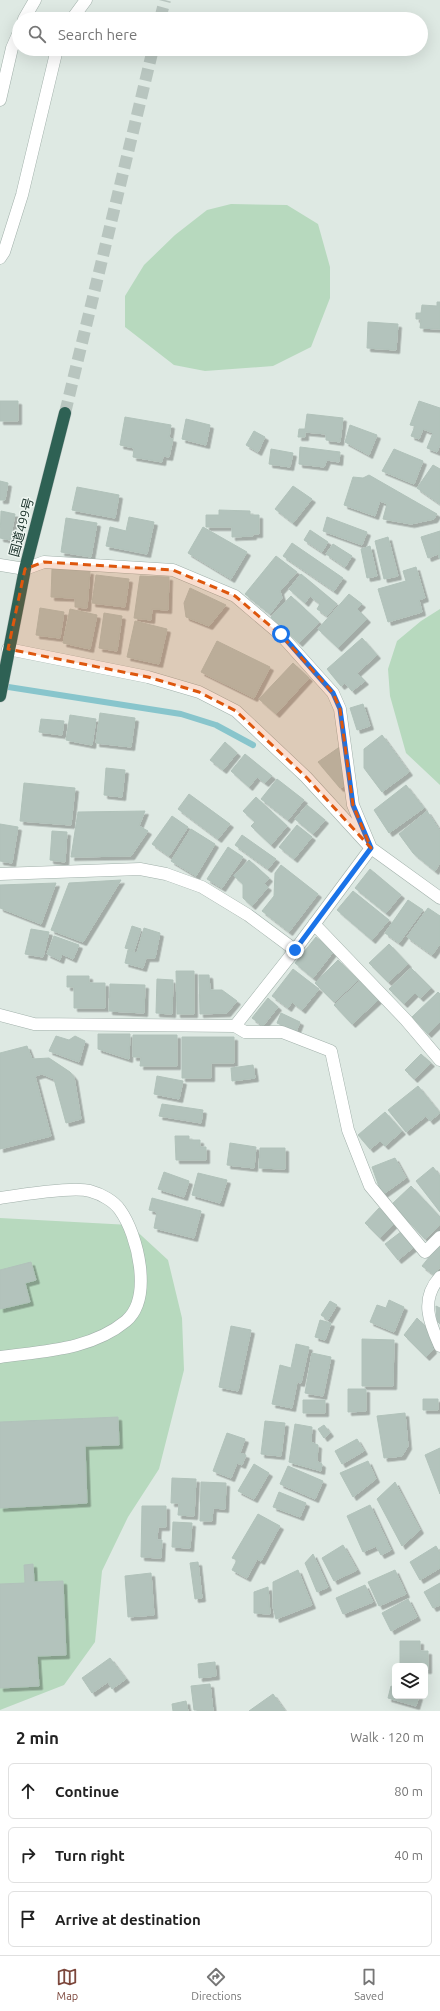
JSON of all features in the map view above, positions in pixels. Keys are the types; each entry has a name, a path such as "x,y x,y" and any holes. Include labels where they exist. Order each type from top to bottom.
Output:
{"highway":[{"name":"国道499号","path":"0,696 24,569 65,413"}],"street":[{"path":"28,12 35,0"},
{"path":"77,12 86,0"},
{"path":"0,100 12,48"},
{"path":"0,258 4,252 22,195 55,56"},
{"path":"0,565 24,569 44,562 173,570 235,596 281,634 333,693 340,709 353,805 371,848"},
{"path":"8,649 155,680 199,692 236,711 306,777 371,848 440,898"},
{"path":"235,1026 295,950 371,848"},
{"path":"0,874 140,869 166,874 197,885 208,891 248,915 295,950"},
{"path":"314,924 401,1014 440,1060"},
{"path":"0,1015 34,1024 235,1026 245,1032 282,1032 331,1051 348,1130 370,1186 425,1252 440,1237"},
{"path":"0,1198 56,1191 89,1190 109,1200 120,1209 136,1242 140,1281 138,1298 134,1312 127,1320 106,1334 76,1346 0,1357"},
{"path":"440,1277 433,1284 427,1310 429,1321 440,1346"}],"highlighted area":[{"path":"44,562 173,570 235,596 281,635 333,693 340,709 353,805 371,848 306,777 236,711 199,692 148,677 8,649 25,569"}],"green space":[{"path":"231,204 287,205 318,224 330,267 330,298 311,347 273,366 205,371 174,365 125,327 125,296 144,265 175,235 207,210"},
{"path":"440,609 440,785 406,753 390,696 388,669 397,641 421,621"},
{"path":"0,1218 130,1225 168,1260 182,1318 184,1370 159,1469 128,1517 102,1571 95,1642 64,1685 0,1710"}],"building":[{"path":"437,302 440,302 440,329 420,328 421,319 416,319 416,313 421,313 422,305 437,306"},
{"path":"368,322 398,324 396,350 367,348"},
{"path":"0,401 18,401 18,421 0,421"},
{"path":"419,401 440,408 440,444 437,452 427,448 433,433 423,429 419,439 411,436 415,426 410,425"},
{"path":"307,414 343,418 340,442 326,440 326,434 305,432 305,437 298,437 299,429 305,429"},
{"path":"125,417 171,425 169,438 173,439 169,457 163,456 162,462 133,457 134,448 120,445"},
{"path":"186,419 210,425 206,445 182,439"},
{"path":"350,425 377,435 369,455 345,442"},
{"path":"254,431 265,437 258,452 246,445"},
{"path":"300,447 340,452 339,462 327,460 324,467 299,464"},
{"path":"271,449 293,453 290,467 269,464"},
{"path":"394,449 423,461 414,484 382,471"},
{"path":"433,465 440,469 440,504 417,488"},
{"path":"369,475 437,514 434,519 411,524 383,519 387,504 380,501 375,516 344,505 353,477 363,478"},
{"path":"0,481 8,483 5,500 0,500"},
{"path":"293,486 312,499 293,523 275,509"},
{"path":"77,487 119,495 115,518 72,510"},
{"path":"219,510 250,511 250,515 259,515 259,534 253,534 253,536 232,537 232,527 206,527 206,515 219,515"},
{"path":"1,511 15,514 10,540 0,538"},
{"path":"129,517 154,522 147,554 106,546 110,527 126,531"},
{"path":"327,517 367,532 362,545 323,531"},
{"path":"66,518 97,523 91,557 61,552"},
{"path":"203,527 247,552 231,579 188,553"},
{"path":"310,530 328,542 322,552 304,540"},
{"path":"440,531 440,559 438,554 428,558 421,537"},
{"path":"388,537 398,576 384,579 375,541"},
{"path":"292,543 343,578 334,591 283,556"},
{"path":"333,544 352,556 345,567 326,554"},
{"path":"370,546 377,576 367,578 361,549"},
{"path":"276,556 297,572 280,591 282,598 270,614 245,594"},
{"path":"416,567 425,598 419,600 422,612 388,622 378,589 406,581 403,571"},
{"path":"52,569 90,571 87,608 75,607 75,598 51,597"},
{"path":"301,574 337,604 327,616 317,609 320,604 310,596 305,603 289,589"},
{"path":"96,575 129,579 125,607 92,603"},
{"path":"140,576 169,577 168,610 152,609 151,620 134,618"},
{"path":"190,588 226,605 209,626 186,617 184,603"},
{"path":"349,594 362,604 357,609 367,619 338,648 318,629"},
{"path":"291,596 319,622 299,643 271,617"},
{"path":"40,608 64,612 60,638 36,635"},
{"path":"70,609 97,615 90,649 63,643"},
{"path":"104,613 122,616 117,651 99,648"},
{"path":"135,621 167,629 159,664 127,657"},
{"path":"362,638 377,655 357,673 365,681 352,691 345,683 341,686 327,669"},
{"path":"217,641 270,667 254,698 201,672"},
{"path":"293,663 309,678 276,714 259,699"},
{"path":"363,704 370,726 357,730 350,708"},
{"path":"100,713 135,718 131,747 96,743"},
{"path":"70,715 96,719 92,745 66,740"},
{"path":"41,719 64,721 62,735 39,732"},
{"path":"382,735 409,772 382,792 364,768 364,749"},
{"path":"225,742 237,753 223,770 210,760"},
{"path":"341,746 344,786 340,788 318,762"},
{"path":"245,754 272,776 265,783 257,777 249,787 231,771"},
{"path":"106,768 125,770 122,797 104,795"},
{"path":"277,779 304,800 288,820 261,799"},
{"path":"24,783 75,788 71,825 20,821"},
{"path":"406,785 424,808 389,833 374,810"},
{"path":"189,794 230,824 218,839 178,809"},
{"path":"256,797 287,826 271,845 251,826 255,822 243,811"},
{"path":"307,805 325,820 313,834 295,819"},
{"path":"145,811 139,826 148,831 131,856 71,857 78,812"},
{"path":"427,811 440,831 440,863 435,871 413,853 399,834"},
{"path":"172,816 188,827 169,856 152,844"},
{"path":"0,824 18,827 12,863 0,861"},
{"path":"297,825 312,837 294,859 279,847"},
{"path":"191,829 215,844 196,876 171,861"},
{"path":"52,831 67,832 65,862 50,860"},
{"path":"242,835 276,859 268,869 235,845"},
{"path":"228,847 243,857 222,888 207,879"},
{"path":"249,860 269,878 264,884 268,887 252,906 243,898 243,884 234,876"},
{"path":"281,865 318,894 289,932 262,911 274,896 275,873"},
{"path":"370,869 401,895 386,913 355,888"},
{"path":"121,880 83,942 51,930 69,883"},
{"path":"56,883 41,924 0,908 0,885"},
{"path":"353,891 389,920 372,940 337,910"},
{"path":"408,900 423,910 399,943 385,933"},
{"path":"428,908 440,916 440,944 432,955 407,937"},
{"path":"132,926 141,929 134,951 125,948"},
{"path":"144,928 160,933 155,958 146,958 143,968 125,963 128,950 137,953"},
{"path":"31,929 49,932 43,957 25,954"},
{"path":"54,936 79,945 73,959 62,954 60,960 47,954"},
{"path":"316,937 334,951 313,978 295,963"},
{"path":"389,944 408,964 388,982 369,963"},
{"path":"338,960 358,980 334,1002 315,983"},
{"path":"411,968 431,988 420,998 415,993 404,1004 389,989"},
{"path":"293,969 319,989 302,1010 292,1002 288,1008 272,996"},
{"path":"176,971 194,971 194,1014 177,1014"},
{"path":"199,975 209,975 210,990 222,990 237,1001 227,1013 200,1014"},
{"path":"67,976 89,976 89,983 105,983 105,1008 74,1008 74,987 67,987"},
{"path":"157,979 173,980 172,1014 156,1013"},
{"path":"360,981 378,1000 352,1024 334,1005"},
{"path":"110,984 145,985 144,1013 109,1011"},
{"path":"438,992 440,994 440,1022 428,1034 412,1017"},
{"path":"268,998 278,1007 263,1026 252,1018"},
{"path":"281,1013 300,1022 296,1032 277,1023"},
{"path":"98,1034 130,1034 129,1059 98,1049"},
{"path":"133,1035 177,1035 177,1066 140,1066 141,1057 133,1057"},
{"path":"56,1036 69,1040 75,1036 85,1041 79,1062 49,1051"},
{"path":"182,1037 234,1037 234,1063 211,1063 211,1078 182,1078"},
{"path":"27,1046 32,1059 49,1058 70,1072 74,1077 81,1119 66,1123 54,1079 42,1074 35,1076 51,1136 0,1149 0,1053"},
{"path":"421,1054 431,1063 414,1079 405,1070"},
{"path":"253,1065 255,1078 232,1081 231,1068"},
{"path":"157,1076 183,1081 179,1099 154,1094"},
{"path":"418,1086 440,1113 430,1121 426,1116 406,1132 388,1110"},
{"path":"162,1104 203,1110 201,1123 159,1116"},
{"path":"385,1112 402,1131 385,1146 380,1141 370,1149 358,1135"},
{"path":"175,1136 189,1136 189,1140 200,1140 200,1147 206,1147 206,1160 176,1160"},
{"path":"230,1143 256,1147 254,1168 227,1165"},
{"path":"260,1148 285,1148 285,1169 259,1168"},
{"path":"395,1158 406,1178 382,1195 372,1167"},
{"path":"433,1167 440,1176 440,1212 416,1181"},
{"path":"164,1172 189,1181 184,1197 158,1189"},
{"path":"198,1173 227,1180 220,1203 192,1195"},
{"path":"411,1186 440,1217 440,1225 425,1239 392,1204"},
{"path":"152,1198 201,1211 194,1238 154,1228 157,1212 149,1210"},
{"path":"379,1208 395,1223 380,1238 365,1223"},
{"path":"402,1231 414,1247 398,1260 385,1244"},
{"path":"438,1246 440,1247 440,1267 434,1275 422,1266"},
{"path":"31,1262 36,1280 25,1283 30,1302 0,1309 0,1270"},
{"path":"389,1300 404,1307 394,1332 370,1322 377,1305 386,1308"},
{"path":"330,1301 337,1305 328,1320 321,1315"},
{"path":"436,1306 440,1308 440,1324 437,1321"},
{"path":"417,1318 427,1328 433,1350 426,1357 404,1335"},
{"path":"320,1320 331,1323 325,1340 315,1337"},
{"path":"231,1326 251,1330 238,1391 219,1387"},
{"path":"362,1339 394,1340 393,1386 362,1386"},
{"path":"296,1344 309,1347 301,1383 297,1382 292,1408 272,1404 280,1365 291,1368"},
{"path":"312,1353 331,1357 323,1396 305,1393"},
{"path":"348,1389 366,1389 366,1411 348,1412"},
{"path":"423,1399 438,1399 438,1410 423,1410"},
{"path":"303,1400 325,1400 325,1413 303,1413"},
{"path":"405,1413 408,1446 402,1456 384,1458 377,1416"},
{"path":"118,1417 119,1445 85,1446 87,1503 0,1508 0,1422"},
{"path":"265,1421 285,1423 281,1456 261,1454"},
{"path":"295,1424 312,1427 311,1442 318,1445 317,1461 322,1464 321,1471 289,1462"},
{"path":"324,1425 330,1433 324,1438 318,1429"},
{"path":"227,1433 245,1439 240,1453 246,1455 242,1465 237,1463 231,1478 213,1471"},
{"path":"357,1439 364,1451 342,1464 335,1451"},
{"path":"440,1448 440,1494 425,1455"},
{"path":"368,1461 376,1479 353,1497 340,1473"},
{"path":"254,1464 269,1473 254,1499 238,1491"},
{"path":"288,1466 323,1481 315,1499 280,1484"},
{"path":"172,1478 196,1479 194,1516 178,1515 179,1503 171,1503"},
{"path":"201,1482 226,1483 225,1509 213,1508 212,1521 200,1521"},
{"path":"395,1482 420,1530 402,1546 377,1499"},
{"path":"279,1492 306,1503 300,1517 273,1507"},
{"path":"370,1505 391,1550 381,1555 376,1546 363,1552 347,1516"},
{"path":"142,1506 166,1506 166,1527 158,1527 157,1540 162,1540 161,1558 141,1557"},
{"path":"258,1514 280,1526 261,1561 257,1559 247,1578 232,1570 237,1560 232,1558"},
{"path":"173,1522 192,1523 190,1548 172,1547"},
{"path":"343,1545 357,1570 334,1581 322,1558"},
{"path":"436,1546 440,1553 440,1568 420,1580 410,1562"},
{"path":"313,1554 328,1587 317,1592 305,1563"},
{"path":"198,1562 202,1598 195,1599 190,1563"},
{"path":"33,1564 34,1582 63,1581 66,1655 37,1656 39,1686 0,1688 0,1584 25,1583 24,1565"},
{"path":"298,1570 312,1605 276,1619 273,1607 273,1582"},
{"path":"395,1570 406,1594 379,1606 368,1582"},
{"path":"151,1573 154,1615 128,1617 125,1576"},
{"path":"440,1583 440,1605 433,1608 424,1592"},
{"path":"365,1585 373,1602 343,1614 336,1598"},
{"path":"268,1587 270,1614 254,1613 254,1592"},
{"path":"408,1599 417,1617 391,1631 382,1613"},
{"path":"400,1641 420,1641 420,1651 428,1651 428,1663 400,1663"},
{"path":"110,1658 126,1679 112,1689 108,1682 92,1693 82,1678"},
{"path":"215,1662 216,1676 199,1678 198,1664"},
{"path":"210,1684 213,1711 194,1710 191,1686"},
{"path":"391,1686 392,1699 418,1699 416,1706 388,1698"},
{"path":"273,1694 285,1711 249,1711"},
{"path":"186,1701 188,1711 173,1711 172,1704"}],"waterway":[{"path":"2,686 181,714 216,725 253,745"}],"tunnel":[{"path":"162,12 165,0"},
{"path":"65,413 151,56"}],"route":[{"path":"281,634 333,693 340,709 347,749 353,805 371,848 295,950"}]}
